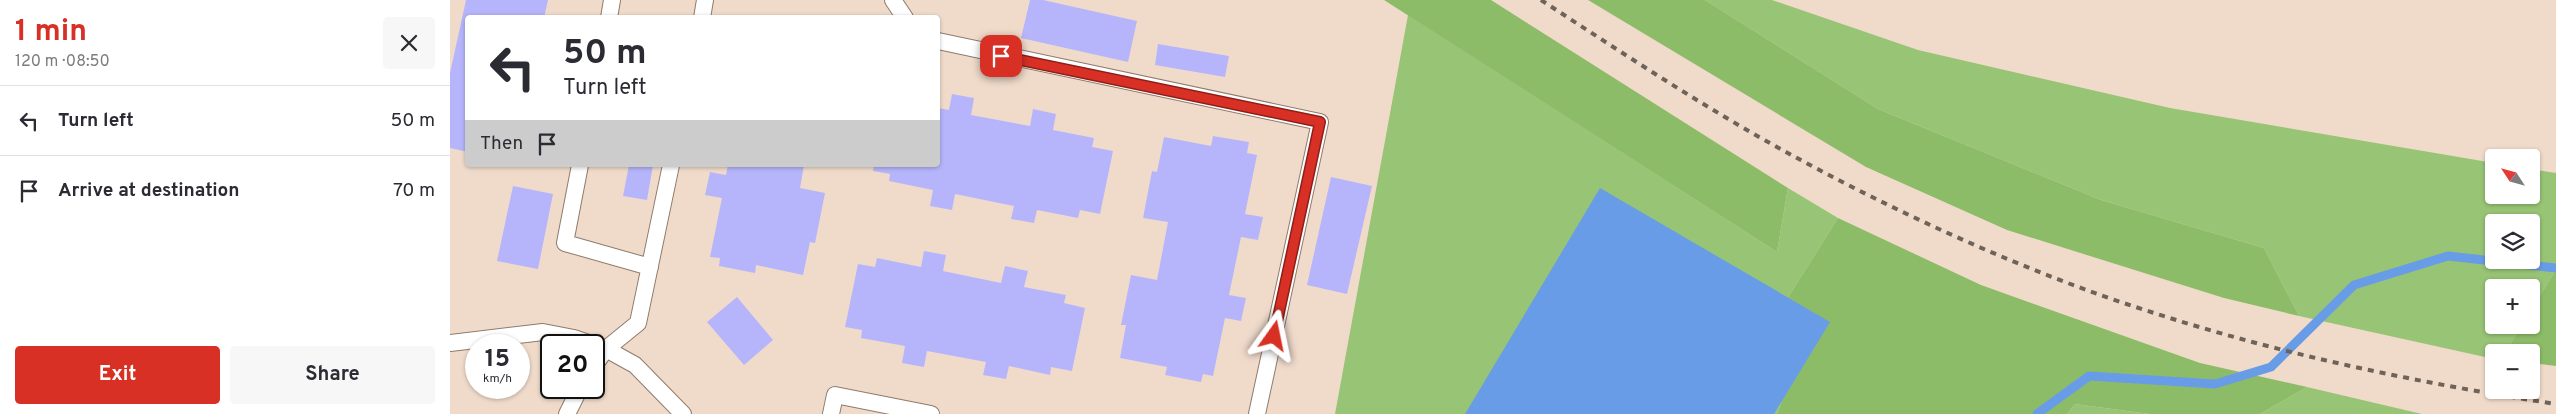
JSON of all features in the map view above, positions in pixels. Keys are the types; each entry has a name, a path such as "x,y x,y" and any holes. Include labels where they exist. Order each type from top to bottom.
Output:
{"lane":[{"path":"610,15 612,0"},
{"path":"703,15 706,0"},
{"path":"892,0 903,15"},
{"path":"940,41 1320,122 1257,414"},
{"path":"580,167 565,243 650,267"},
{"path":"606,349 638,323 671,167"},
{"path":"450,343 543,332 574,338 606,349 635,365 684,414"},
{"path":"831,414 835,395 931,414"},
{"path":"567,414 574,399"}],"green space":[{"path":"1384,0 1491,0 1788,188 1777,252"},
{"path":"1588,0 1705,0 1878,109 2101,200 2264,248 2299,316 2224,298 2007,230 1866,167"},
{"path":"1705,0 1772,0 1918,50 2170,108 2485,161 2485,204 2540,204 2540,170 2556,173 2556,270 2540,296 2540,279 2485,279 2485,334 2516,334 2510,344 2485,344 2485,357 2299,316 2264,248 2101,200 1878,109"},
{"path":"1408,15 1777,252 1788,188 1838,218 1777,315 1803,343 1777,414 1335,414"},
{"path":"1838,218 1981,285 2200,363 2307,387 2260,414 2149,414 2075,404 2067,414 1777,414 1803,343 1777,315"},
{"path":"2556,270 2556,366 2540,364 2540,344 2510,344 2516,334 2540,334 2540,296"},
{"path":"2307,387 2422,414 2260,414"},
{"path":"2075,404 2149,414 2067,414"}],"water":[{"path":"1600,188 1830,322 1774,414 1465,414"}],"building":[{"path":"466,0 548,0 545,15 465,15 465,151 450,148 450,73"},
{"path":"1030,0 1043,0 1137,21 1128,62 1021,38"},
{"path":"1158,44 1229,56 1225,77 1155,65"},
{"path":"952,94 974,98 971,115 1030,126 1033,109 1056,114 1053,130 1094,138 1092,147 1113,151 1100,214 1080,210 1078,218 1037,210 1034,223 1011,219 1014,206 955,194 952,210 930,206 933,190 889,181 890,174 873,171 874,167 940,167 940,108 949,110"},
{"path":"1213,136 1249,142 1247,153 1257,155 1245,214 1263,217 1258,240 1241,237 1229,295 1246,298 1241,321 1225,318 1213,376 1203,374 1201,382 1165,375 1167,367 1120,358 1126,325 1121,325 1131,275 1157,280 1168,222 1143,218 1152,171 1157,172 1164,137 1211,146"},
{"path":"629,167 653,167 647,200 623,196"},
{"path":"728,167 804,167 800,188 825,193 815,243 810,242 803,275 756,265 755,273 719,266 720,258 710,257 722,198 705,195 710,172 726,175"},
{"path":"1331,177 1372,186 1347,294 1307,285"},
{"path":"513,186 553,194 538,269 497,261"},
{"path":"924,251 946,255 943,271 1001,283 1005,266 1028,271 1024,287 1066,295 1064,303 1085,308 1072,371 1051,367 1050,375 1009,366 1006,379 983,375 986,362 927,351 924,367 902,363 905,346 861,338 862,330 845,327 858,264 875,267 877,258 921,267"},
{"path":"737,297 773,340 744,365 707,322"}],"waterway":[{"path":"2037,414 2089,376 2215,384 2271,367 2354,285 2448,256 2556,268"}],"railway":[{"path":"1541,0 1693,97 1786,152 1873,198 2011,261 2151,312 2251,342 2402,377 2556,404"}],"route":[{"path":"1001,56 1320,122 1274,336"}]}
